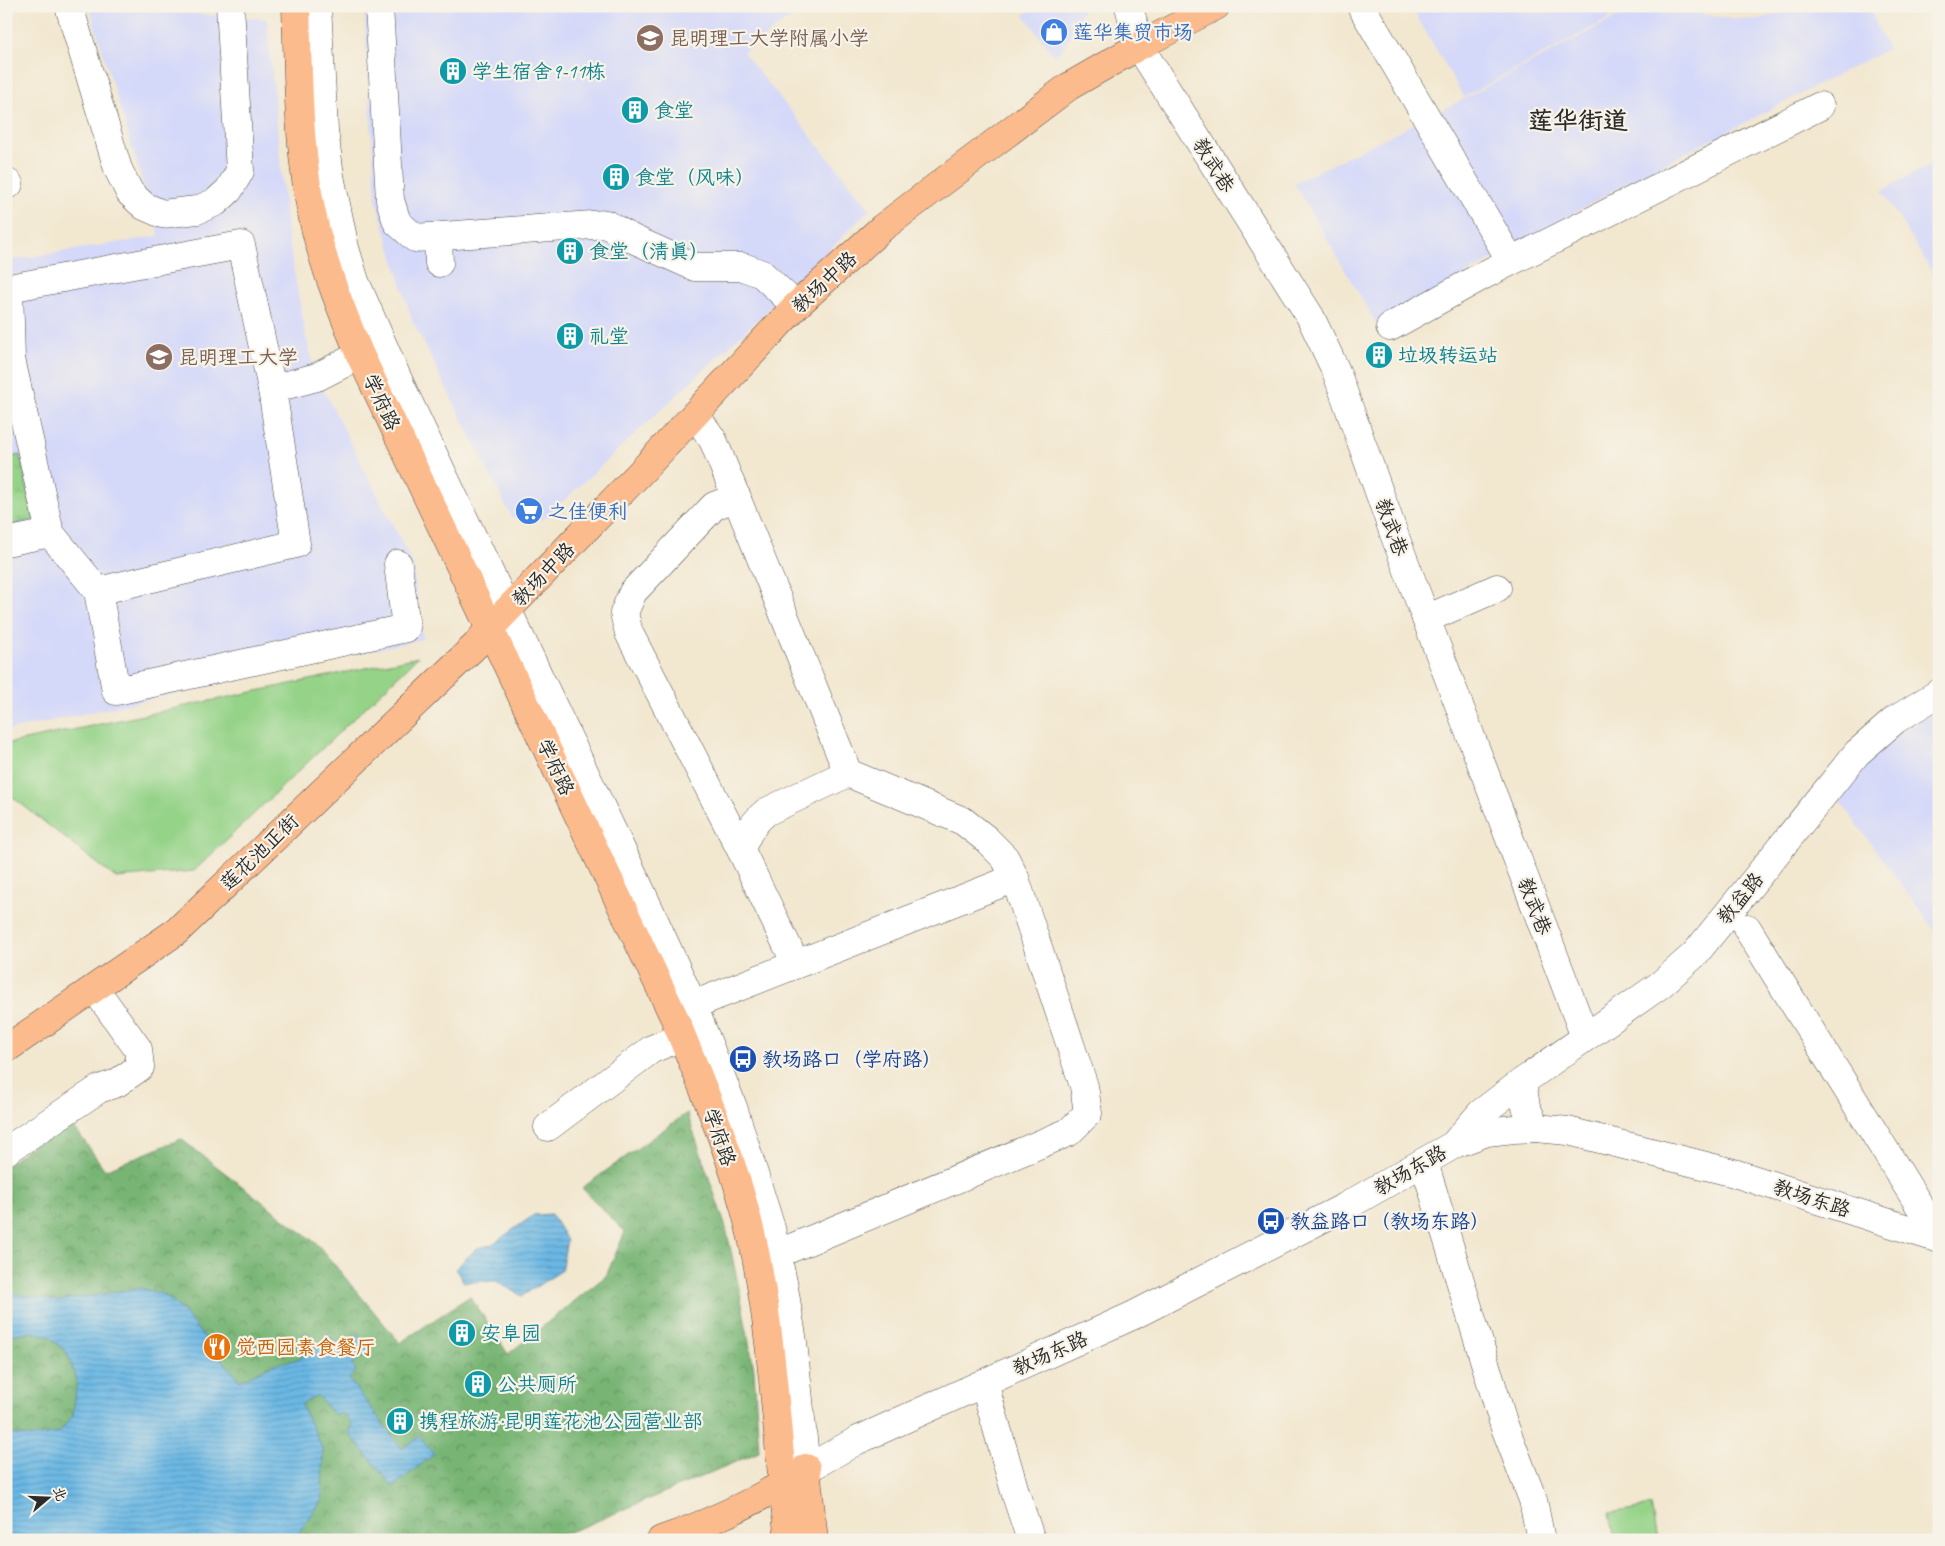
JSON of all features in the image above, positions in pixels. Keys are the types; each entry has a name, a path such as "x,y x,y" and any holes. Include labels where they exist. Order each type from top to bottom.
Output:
{"main road":[{"name":"学府路","path":"296,6 302,144 308,193 332,287 360,355 499,619 711,1107 748,1222 756,1256 770,1353 788,1540"},
{"name":"教场中路","path":"499,619 695,414 790,300 1068,87 1139,46 1216,6"},
{"name":"莲花池正街","path":"6,1048 95,989 177,931 476,645 499,619"},
{"name":"学府路","path":"806,1468 814,1540"},
{"path":"661,1540 745,1506 782,1484"}],"street":[{"path":"69,6 118,169 130,193 144,206 162,214 197,210 216,202 229,190 240,171 230,6"},
{"name":"学府路","path":"317,6 324,130 330,176 345,248 355,281 499,619 693,1005 736,1116 771,1228 777,1254 793,1342 806,1468"},
{"path":"379,6 390,200 398,222 414,238 438,250 606,224 633,239 695,267 743,267 762,274 790,300"},
{"name":"教武巷","path":"1129,6 1139,46 1310,316 1336,372 1426,619 1585,1037"},
{"path":"1361,6 1512,261"},
{"path":"1390,326 1512,261 1820,106"},
{"path":"98,592 296,544 252,251 8,288 9,360 50,532 98,592 116,691 406,628 398,564"},
{"path":"272,389 317,377 360,355"},
{"path":"695,414 713,440 848,774 963,821 986,839 1005,858 1015,878 1084,1086 1088,1113 1070,1132 777,1254"},
{"path":"736,497 714,506 633,592 624,613 629,633 741,850 796,964"},
{"path":"6,542 50,532"},
{"path":"1426,619 1498,588"},
{"name":"教益路","path":"1455,1144 1481,1113 1660,985 1695,954 1857,754 1895,720 1939,693"},
{"path":"741,850 750,828 766,812 848,774"},
{"path":"693,1005 1015,878"},
{"path":"1747,928 1939,1238"},
{"path":"6,1151 99,1089 117,1083 140,1067 138,1049 95,989"},
{"path":"548,1127 652,1049 682,1037"},
{"path":"1522,1082 1526,1107 1536,1128"},
{"name":"教场东路","path":"782,1484 856,1440 1134,1316 1345,1208 1455,1144 1487,1132 1514,1128 1536,1128 1568,1132 1734,1173 1939,1238"},
{"path":"1424,1162 1504,1424 1532,1500 1541,1540"},
{"path":"984,1383 1016,1495 1032,1540"}],"shaded area":[{"path":"364,6 807,6 743,52 870,209 785,294 543,520 512,518 412,320 376,200"},
{"name":"莲华集贸市场","path":"1031,6 1084,6 1064,48 1054,56 1024,15 1032,9"},
{"path":"1477,6 1632,6 1464,97 1414,12"},
{"path":"1637,6 1657,6 1724,18 1755,20 1808,6 1868,6 1888,49 1629,182 1377,325 1294,183 1452,105"},
{"name":"昆明理工大学","path":"89,7 267,19 287,233 306,337 317,377 412,562 423,639 6,731 6,261 159,236"},
{"path":"1939,159 1939,283 1882,191"},
{"path":"1939,710 1939,936 1839,800 1858,772 1894,737"}],"green space":[{"path":"6,386 16,430 6,433"},
{"path":"20,455 34,520 6,526 6,458"},
{"path":"418,657 194,871 116,878 6,792 6,744"},
{"path":"687,1113 726,1228 740,1293 754,1370 759,1452 548,1540 6,1540 6,1166 67,1117 105,1170 181,1139 317,1244 400,1343 470,1296 508,1354 606,1276 625,1232 582,1188"},
{"path":"1651,1506 1657,1540 1615,1540 1610,1513"}],"water":[{"path":"551,1214 567,1240 561,1271 522,1296 496,1281 464,1282 455,1269 477,1248 491,1245 534,1215"},
{"path":"140,1288 165,1295 183,1311 240,1381 274,1364 295,1360 309,1354 330,1337 340,1347 358,1334 370,1351 352,1364 356,1371 349,1379 402,1449 420,1436 434,1454 393,1487 349,1433 353,1425 344,1414 333,1414 317,1395 301,1405 323,1449 322,1500 294,1540 6,1540 6,1434 33,1437 59,1433 73,1415 77,1379 67,1353 50,1337 33,1332 6,1335 6,1292 58,1301"}],"place":[{"name":"莲华集贸市场","path":"1054,32"},
{"name":"昆明理工大学附属小学","path":"650,38"},
{"name":"学生宿舍9-11栋","path":"453,71"},
{"name":"食堂","path":"635,110"},
{"name":"食堂（风味）","path":"616,177"},
{"name":"食堂（清真）","path":"570,251"},
{"name":"礼堂","path":"570,336"},
{"name":"垃圾转运站","path":"1379,355"},
{"name":"昆明理工大学","path":"159,357"},
{"name":"之佳便利","path":"529,511"},
{"name":"教场路口（学府路）","path":"743,1059"},
{"name":"教益路口（教场东路）","path":"1271,1221"},
{"name":"安阜园","path":"462,1333"},
{"name":"觉西园素食餐厅","path":"217,1347"},
{"name":"公共厕所","path":"478,1384"},
{"name":"携程旅游·昆明莲花池公园营业部","path":"400,1421"}],"district":[{"name":"莲华街道","path":"1578,120"}]}
